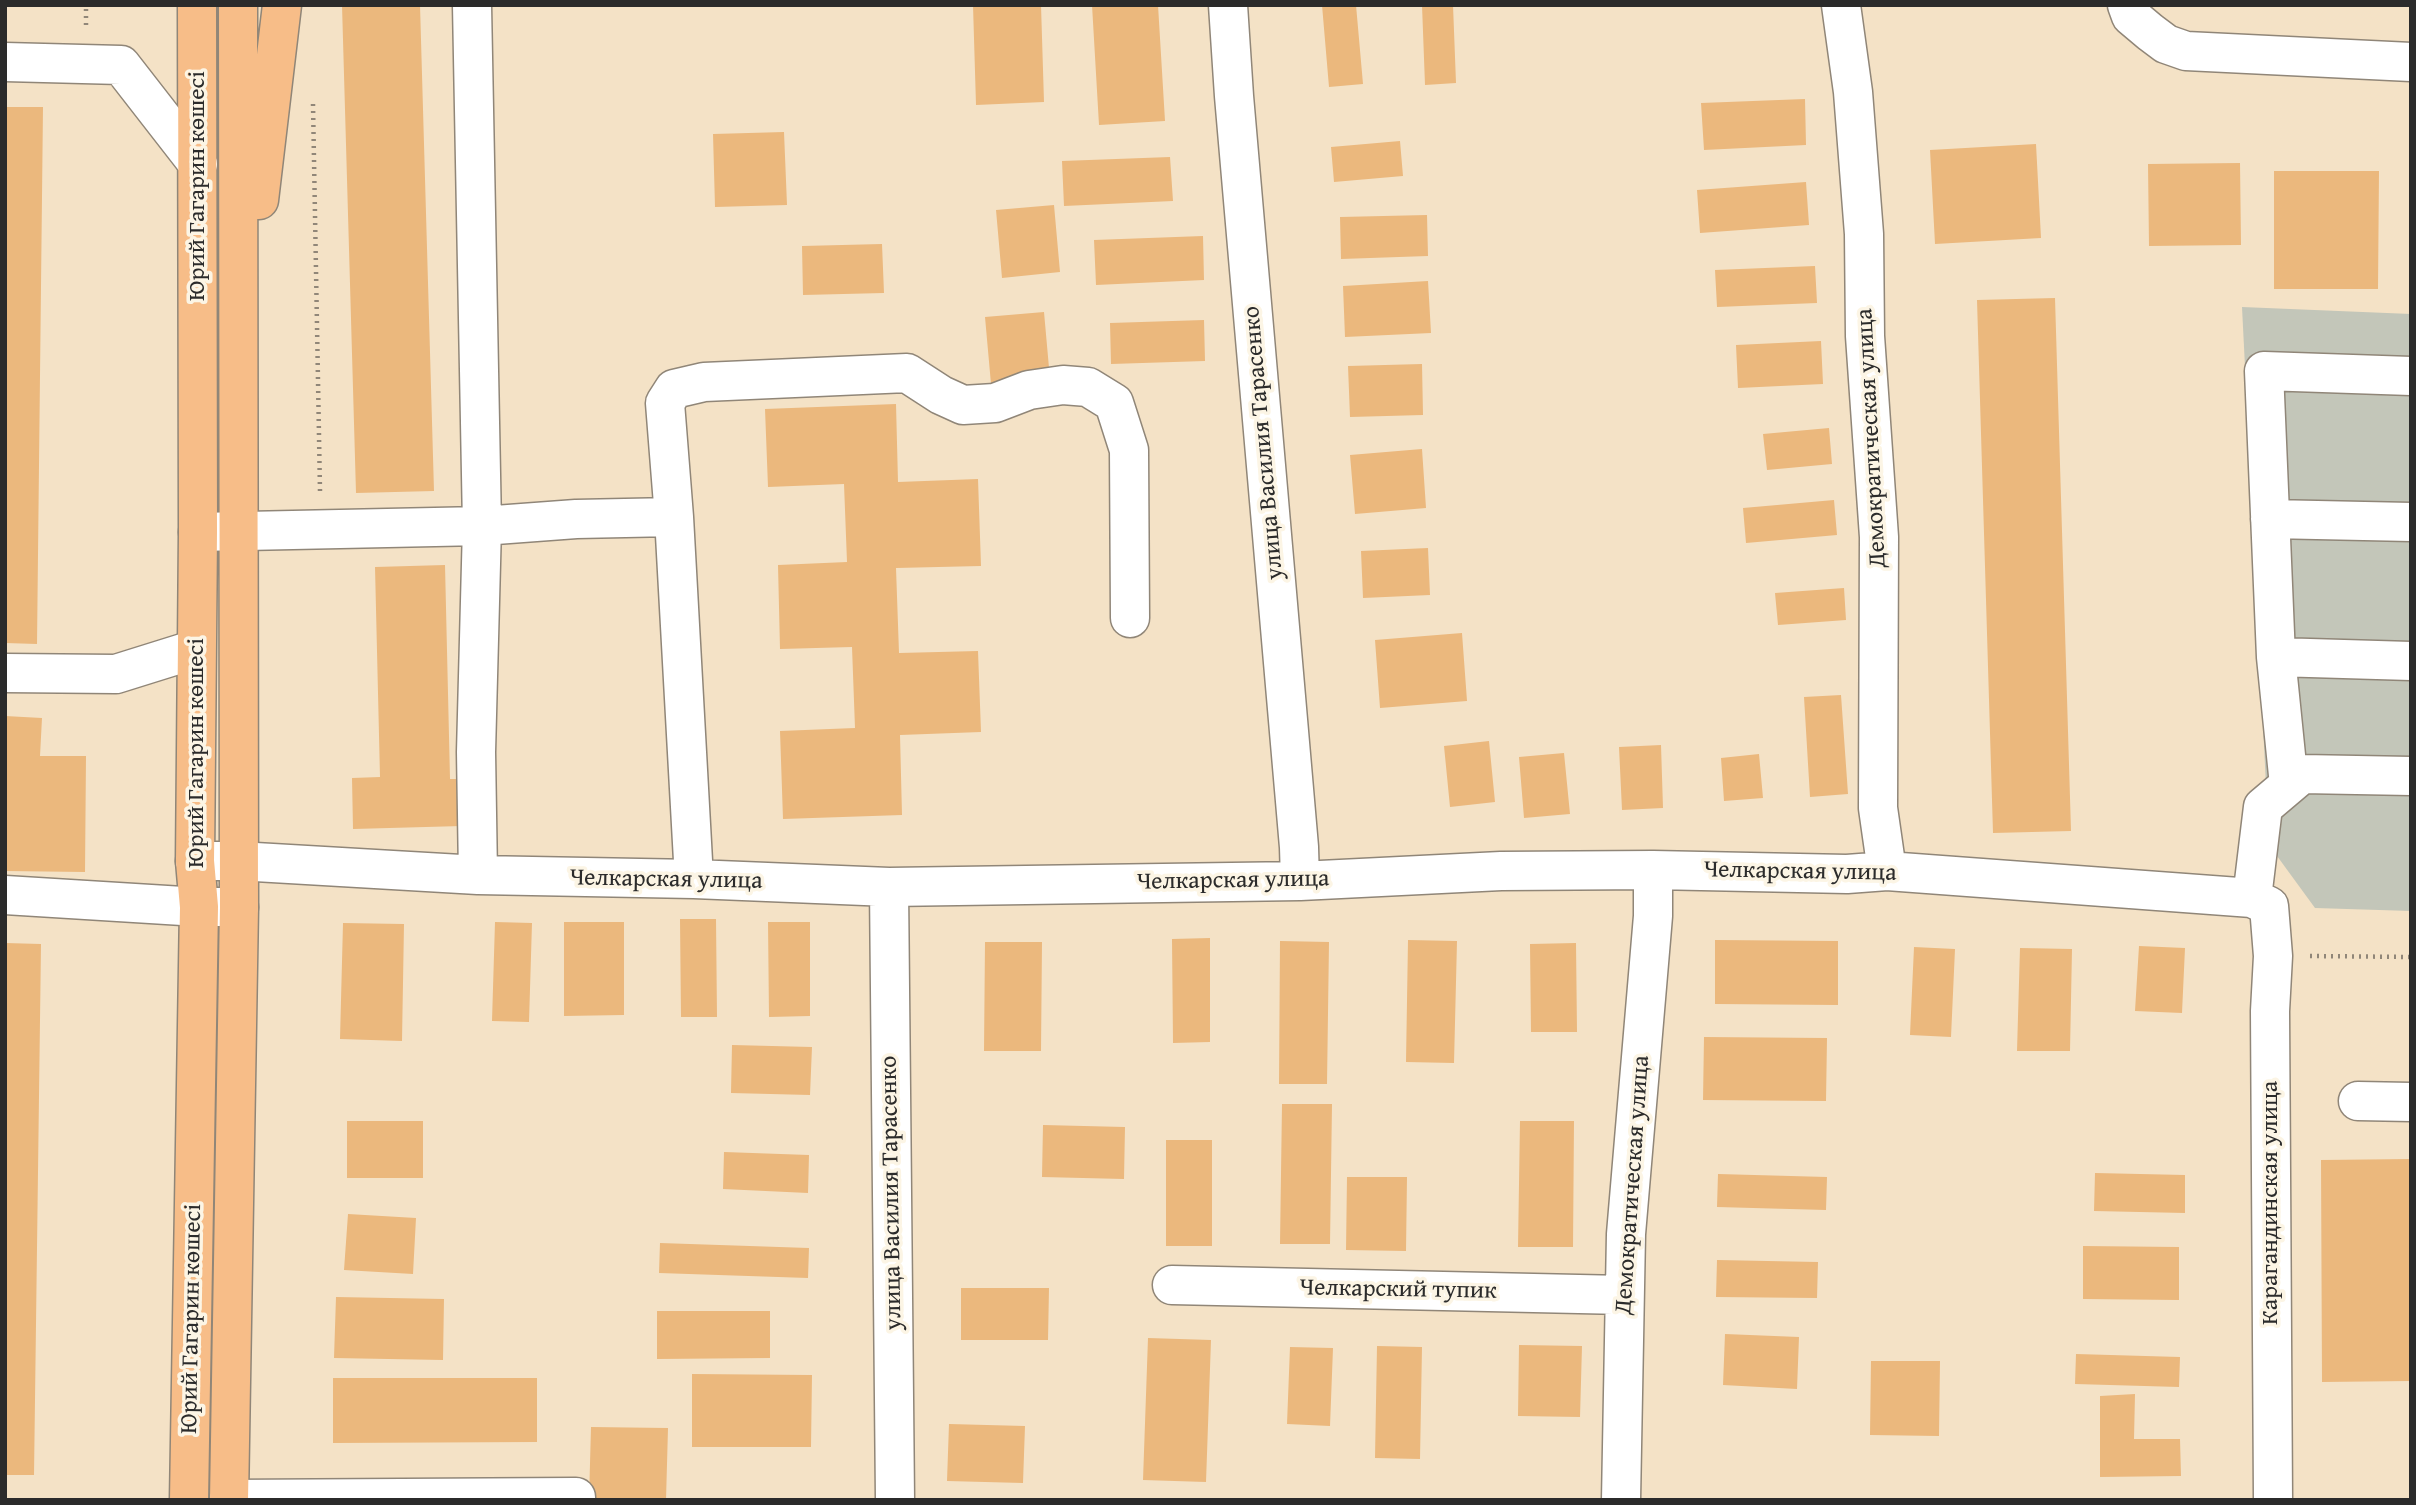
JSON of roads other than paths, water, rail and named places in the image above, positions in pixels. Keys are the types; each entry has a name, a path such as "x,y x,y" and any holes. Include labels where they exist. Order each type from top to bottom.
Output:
{"main road":[{"name":"Юрий Гагарин көшесі","path":"189,1500 199,907 195,861 198,532 197,5"},
{"name":"Юрий Гагарин көшесі","path":"229,1499 240,907 237,5"},
{"path":"238,305 260,192 282,5"}],"street":[{"path":"472,5 482,526 476,752 478,875"},
{"name":"улица Василия Тарасенко","path":"1228,5 1300,881"},
{"name":"Демократическая улица","path":"1841,5 1853,92 1864,234 1865,336 1879,537 1878,808 1887,871"},
{"path":"2127,5 2132,16 2150,32 2166,44 2186,51 2411,62"},
{"path":"5,62 121,65 198,164"},
{"path":"2289,785 2276,657 2264,371 2411,376"},
{"path":"694,879 665,402 674,389 704,382 907,373 962,405 995,403 1029,390 1063,385 1088,387 1114,403 1129,450 1130,618"},
{"path":"198,532 482,526 576,519 674,517"},
{"path":"2270,519 2411,522"},
{"path":"5,673 116,674 196,649"},
{"path":"2276,657 2411,661"},
{"path":"2289,785 2302,774 2411,776"},
{"name":"Карагандинская улица","path":"2273,1500 2270,1011 2273,956 2261,902 2263,807 2289,785"},
{"name":"Челкарская улица","path":"195,861 238,861 478,875 694,879 889,887 1300,881 1501,871 1654,870 1847,874 1887,871 2261,902"},
{"name":"Демократическая улица","path":"1621,1500 1626,1234 1653,916 1654,870"},
{"name":"улица Василия Тарасенко","path":"889,887 895,1500"},
{"path":"5,895 240,907"},
{"path":"2358,1101 2411,1102"},
{"name":"Челкарский тупик","path":"1172,1285 1624,1296"},
{"path":"229,1499 576,1497 576,1500"}]}
